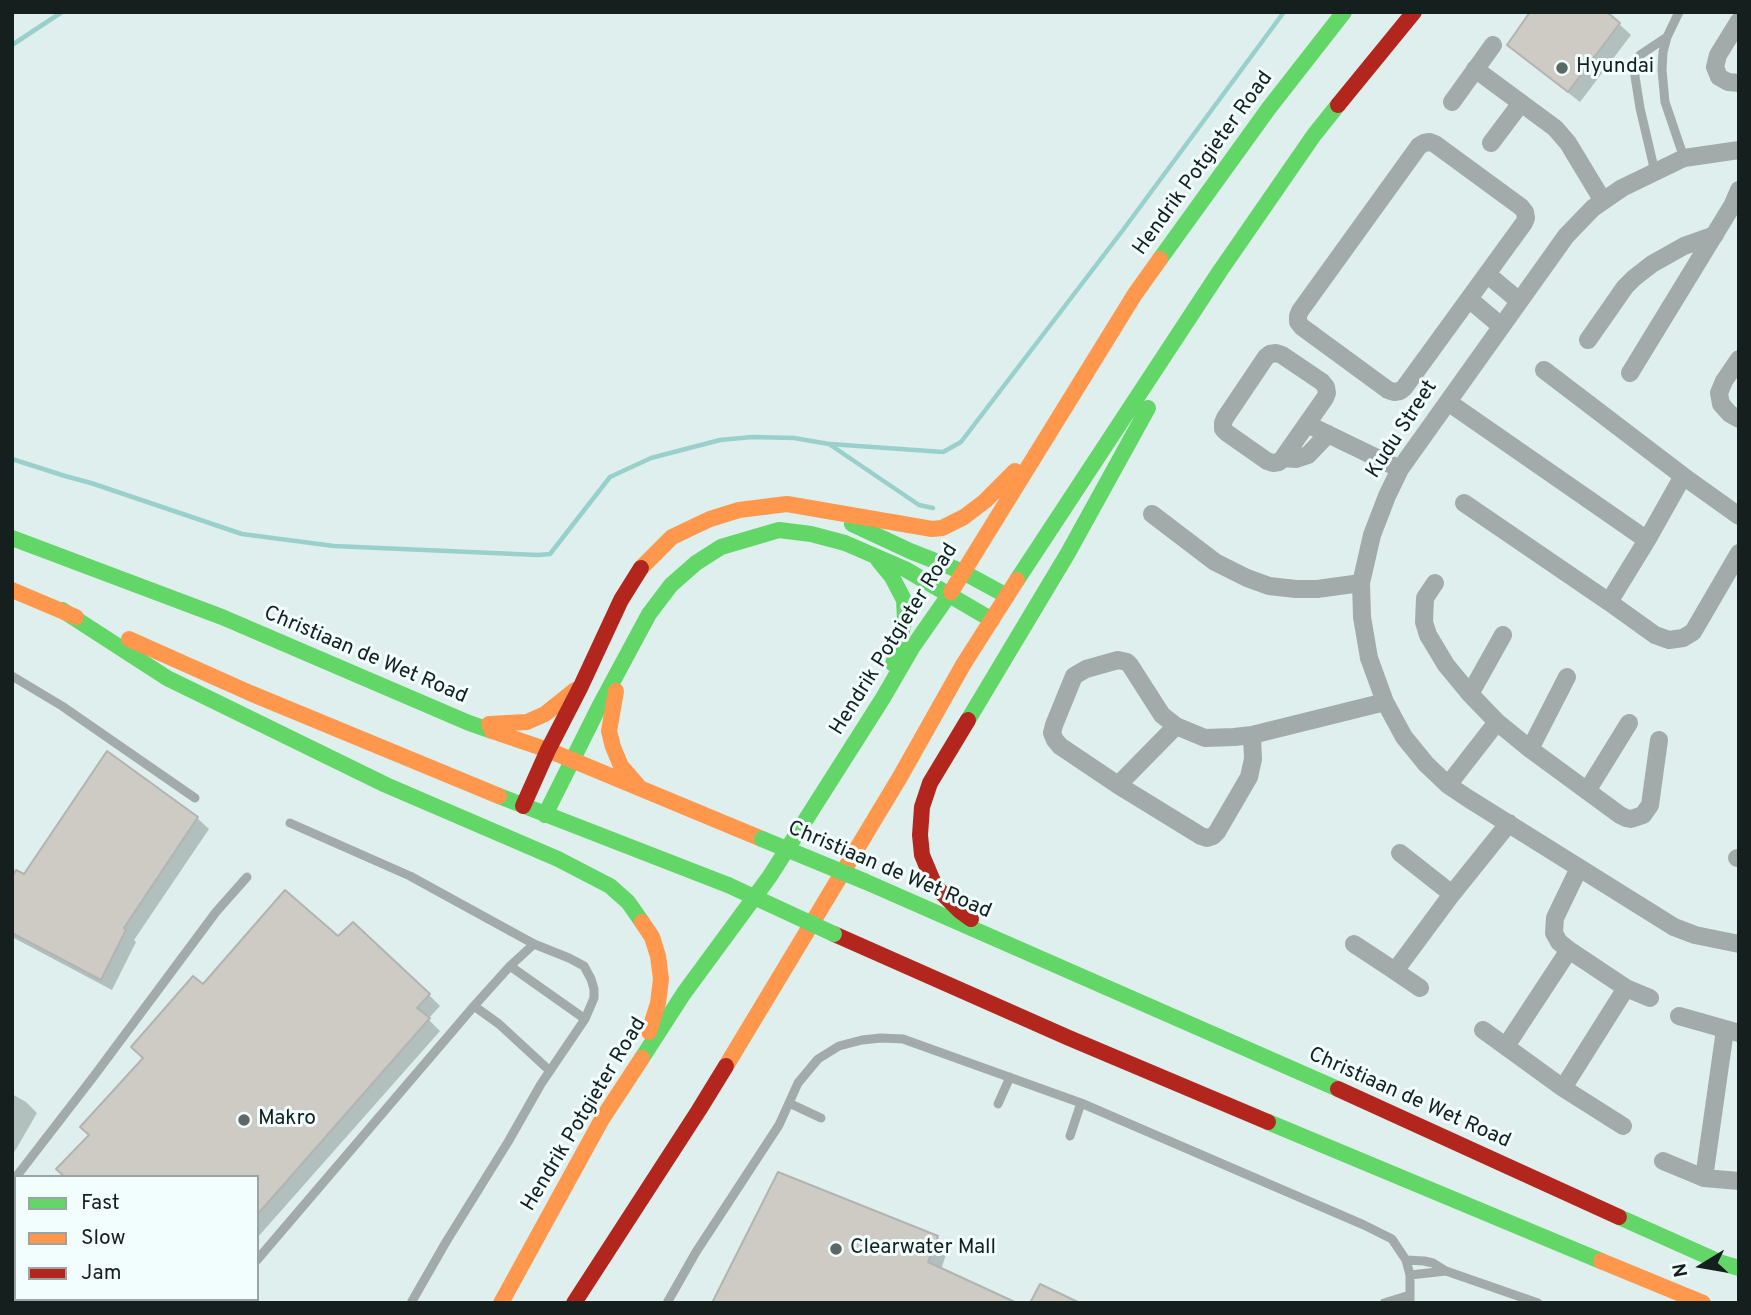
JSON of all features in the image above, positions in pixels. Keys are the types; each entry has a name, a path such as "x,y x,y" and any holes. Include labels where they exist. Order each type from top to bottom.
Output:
{"main road":[{"name":"Hendrik Potgieter Road","path":"501,1303 602,1119 684,993 770,876 912,649 949,595 1135,294 1269,108 1344,12"},
{"path":"574,1303 699,1110 900,777 963,665 1007,596 1220,271 1314,135 1414,12"},
{"path":"1055,965 1042,955 983,926 944,897 935,886 922,855 922,807 930,783 1068,553 1220,271"},
{"path":"523,806 621,600 642,568 672,537 710,519 739,510 788,504 932,529 950,525 985,501 1046,440"},
{"path":"823,509 910,551 963,572 1007,596"},
{"path":"545,815 649,614 671,585 696,563 721,547 779,530 834,540 905,569 992,620"},
{"name":"Christiaan de Wet Road","path":"12,538 222,617 469,723 548,750 864,881 1346,1093 1722,1263 1739,1268"},
{"path":"875,557 892,577 904,600 905,620 883,698"},
{"path":"12,590 250,693 523,806 728,885 1069,1038 1684,1298 1703,1303"},
{"path":"62,610 167,678 386,785 558,859 610,886 628,902 652,937 658,956 661,979 659,1003 650,1030 602,1119"},
{"path":"625,660 609,731 621,766 640,788"},
{"path":"469,723 527,722 545,714 582,686"},
{"path":"1722,1263 1739,1262"}],"street":[{"path":"1739,21 1717,55 1715,67 1720,77 1728,82 1739,83"},
{"path":"1452,102 1493,45"},
{"path":"1475,69 1555,128 1603,201"},
{"path":"1491,143 1521,103"},
{"path":"1424,143 1435,144 1525,212 1524,223 1487,274 1404,388 1399,391 1388,390 1298,322 1297,316 1323,278 1419,146 1424,143"},
{"name":"Kudu Street","path":"1739,150 1684,158 1622,188 1593,208 1566,236 1400,469 1372,535 1361,583 1362,617 1369,658 1385,702 1411,746 1426,764 1448,785 1647,911 1684,931 1739,944"},
{"path":"1630,373 1715,235 1739,190"},
{"path":"1588,340 1634,278 1684,246 1715,235"},
{"path":"1487,274 1519,301"},
{"path":"1469,299 1502,326"},
{"path":"1276,353 1326,387 1325,398 1307,424 1283,458 1273,463 1223,429 1225,418 1266,357 1276,353"},
{"path":"1739,359 1719,394 1721,404 1739,419"},
{"path":"1544,370 1683,477 1739,516"},
{"path":"1448,402 1647,540"},
{"path":"1307,424 1400,469"},
{"path":"1283,458 1308,456 1328,434"},
{"path":"1609,602 1683,477"},
{"path":"1464,503 1655,635 1669,640 1683,638 1693,632 1739,553"},
{"path":"1153,513 1215,562 1269,586 1317,589 1361,583"},
{"path":"1435,583 1424,598 1424,622 1428,635 1446,664 1470,694 1497,722 1626,818 1643,816 1650,804 1659,740"},
{"path":"1470,694 1503,635"},
{"path":"1252,735 1249,777 1217,832 1207,838 1118,785 1060,746 1052,733 1074,676 1079,671 1118,660 1127,662 1162,715 1176,726 1205,738 1252,735 1385,702"},
{"path":"1530,748 1567,677"},
{"path":"1448,785 1497,722"},
{"path":"1587,791 1629,723"},
{"path":"1118,785 1176,726"},
{"path":"1395,971 1508,823"},
{"path":"1400,853 1452,894"},
{"path":"1579,868 1555,918 1554,933 1559,942 1569,950 1626,988 1650,998"},
{"path":"1354,944 1420,988"},
{"path":"1506,1045 1569,950"},
{"path":"1563,1088 1626,988"},
{"path":"1679,1016 1732,1032 1704,1178"},
{"path":"1483,1030 1563,1088 1623,1126"},
{"path":"1663,1161 1704,1178 1739,1181"}],"lane":[{"path":"1679,12 1667,37 1662,69 1665,103 1684,158"},
{"path":"1655,172 1634,70 1640,55 1667,37"},
{"path":"12,676 62,706 195,797"},
{"path":"290,823 410,876 534,944 569,958 584,966 591,979 594,998 585,1019 541,1084 411,1303"},
{"path":"18,1175 216,912 247,877"},
{"path":"259,1258 474,1006 510,965 534,944"},
{"path":"510,965 585,1019"},
{"path":"474,1006 499,1024 550,1071"},
{"path":"667,1303 696,1252 779,1125 798,1083 818,1059 839,1046 881,1038 903,1039 1080,1102 1392,1239 1406,1260 1410,1275 1410,1299 1384,1303"},
{"path":"998,1104 1010,1077"},
{"path":"1070,1136 1080,1102"},
{"path":"789,1103 821,1118"},
{"path":"1406,1260 1433,1263 1446,1271 1538,1303"},
{"path":"1410,1275 1446,1271"},
{"path":"582,1303 593,1274"}],"building":[{"name":"Hyundai","path":"1530,12 1607,12 1620,23 1568,92 1507,45"},
{"path":"107,751 198,817 124,928 126,930 101,980 12,933 12,877 16,870 24,874"},
{"path":"285,890 338,936 353,922 430,994 417,1008 430,1018 259,1213 259,1175 63,1175 56,1169 89,1135 80,1127 143,1058 131,1047 193,976 203,984"},
{"name":"Clearwater Mall","path":"778,1172 938,1236 928,1262 1017,1303 712,1303"},
{"name":"Clearwater Mall","path":"1040,1284 1080,1303 1030,1303"}],"waterway":[{"path":"12,45 62,12"},
{"path":"830,444 943,452 961,442 1123,230 1284,12"},
{"path":"12,459 242,534 334,546 550,554 610,477 651,458 720,440 752,437 794,438 829,444 919,505 933,508"}],"traffic: fast":[{"path":"1160,259 1269,108 1344,12"},
{"path":"1017,580 1220,271 1314,135 1338,105"},
{"path":"968,720 1068,553 1148,408"},
{"path":"852,524 963,572 1007,596"},
{"path":"545,815 649,614 671,585 696,563 721,547 779,530 811,534 845,543 905,569 992,620"},
{"path":"12,538 222,617 492,731"},
{"path":"878,560 892,577 904,600 905,619 893,664"},
{"path":"642,1058 684,993 770,876 912,648 951,592"},
{"path":"62,610 167,678 386,785 558,859 610,886 628,902 642,922"},
{"path":"499,796 728,885"},
{"path":"762,839 864,881"},
{"path":"864,881 1338,1089"},
{"path":"728,885 834,934"},
{"path":"1268,1122 1601,1261"},
{"path":"1619,1217 1739,1268"}],"traffic: slow":[{"path":"951,592 1135,294 1160,259"},
{"path":"641,568 672,537 710,519 739,510 787,504 932,529 942,528 964,517 985,501 1015,471"},
{"path":"726,1066 900,777 963,665 1017,580"},
{"path":"12,590 76,617"},
{"path":"129,639 250,693 499,796"},
{"path":"489,724 527,722 545,714 575,690"},
{"path":"616,691 609,731 621,766 640,788"},
{"path":"492,731 548,750 762,839"},
{"path":"642,922 652,937 661,979 658,1003 649,1032"},
{"path":"501,1303 602,1119 642,1058"},
{"path":"1601,1261 1703,1303"}],"traffic: jam":[{"path":"1338,105 1414,12"},
{"path":"523,806 621,600 641,568"},
{"path":"968,720 930,783 922,807 920,835 922,855 935,886 971,919"},
{"path":"834,934 1268,1122"},
{"path":"574,1303 726,1066"},
{"path":"1338,1089 1619,1217"}],"place":[{"name":"Hyundai","path":"1562,68"},
{"name":"Makro","path":"244,1120"},
{"name":"Clearwater Mall","path":"836,1249"}]}
